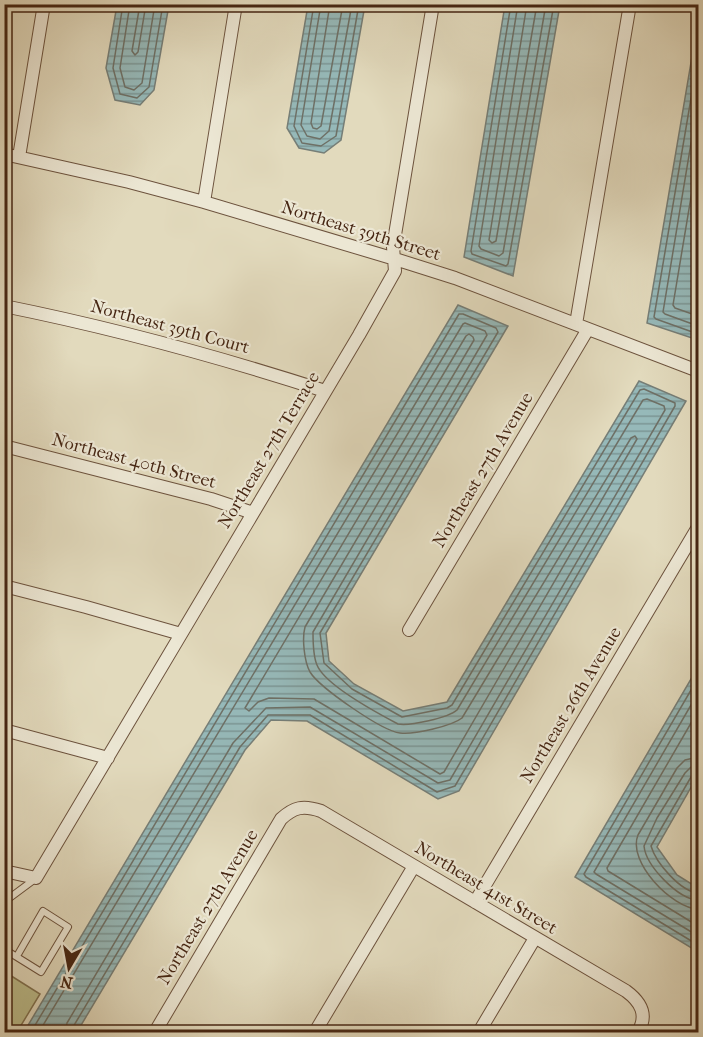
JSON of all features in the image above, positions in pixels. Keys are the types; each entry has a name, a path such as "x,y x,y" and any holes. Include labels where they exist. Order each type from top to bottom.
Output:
{"street":[{"path":"19,157 44,4"},
{"path":"204,202 236,4"},
{"name":"Northeast 27th Terrace","path":"36,878 395,271 393,247 433,4"},
{"path":"576,324 630,4"},
{"name":"Northeast 39th Street","path":"4,154 129,182 204,202 395,259 455,278 699,371"},
{"name":"Northeast 39th Court","path":"4,306 165,343 325,391"},
{"name":"Northeast 27th Avenue","path":"409,630 588,329"},
{"name":"Northeast 40th Street","path":"4,446 211,499 253,513"},
{"name":"Northeast 26th Avenue","path":"475,902 699,527"},
{"path":"4,586 181,634"},
{"path":"4,730 108,758"},
{"name":"Northeast 27th Avenue","path":"155,1032 281,819 290,811 300,807"},
{"name":"Northeast 41st Street","path":"300,807 321,811 626,991 635,998 643,1013 643,1021 638,1032"},
{"path":"315,1032 414,866"},
{"path":"4,871 36,878"},
{"path":"479,1032 535,938"}],"lane":[{"path":"4,902 36,878"},
{"path":"4,949 41,972 69,927 43,911 17,956"}],"green space":[{"path":"5,972 40,994 17,1032 5,1032"}],"water":[{"path":"117,5 169,5 154,90 140,105 115,100 106,68"},
{"path":"308,5 365,5 341,140 324,153 299,148 287,128"},
{"path":"505,5 560,5 513,276 464,257"},
{"path":"698,21 698,340 647,323"},
{"path":"458,305 508,326 326,633 329,661 354,684 403,711 447,702 639,381 686,401 459,791 438,799 307,721 271,720 245,750 77,1032 24,1032"},
{"path":"698,667 698,775 657,847 677,875 698,888 698,952 575,877"}]}
